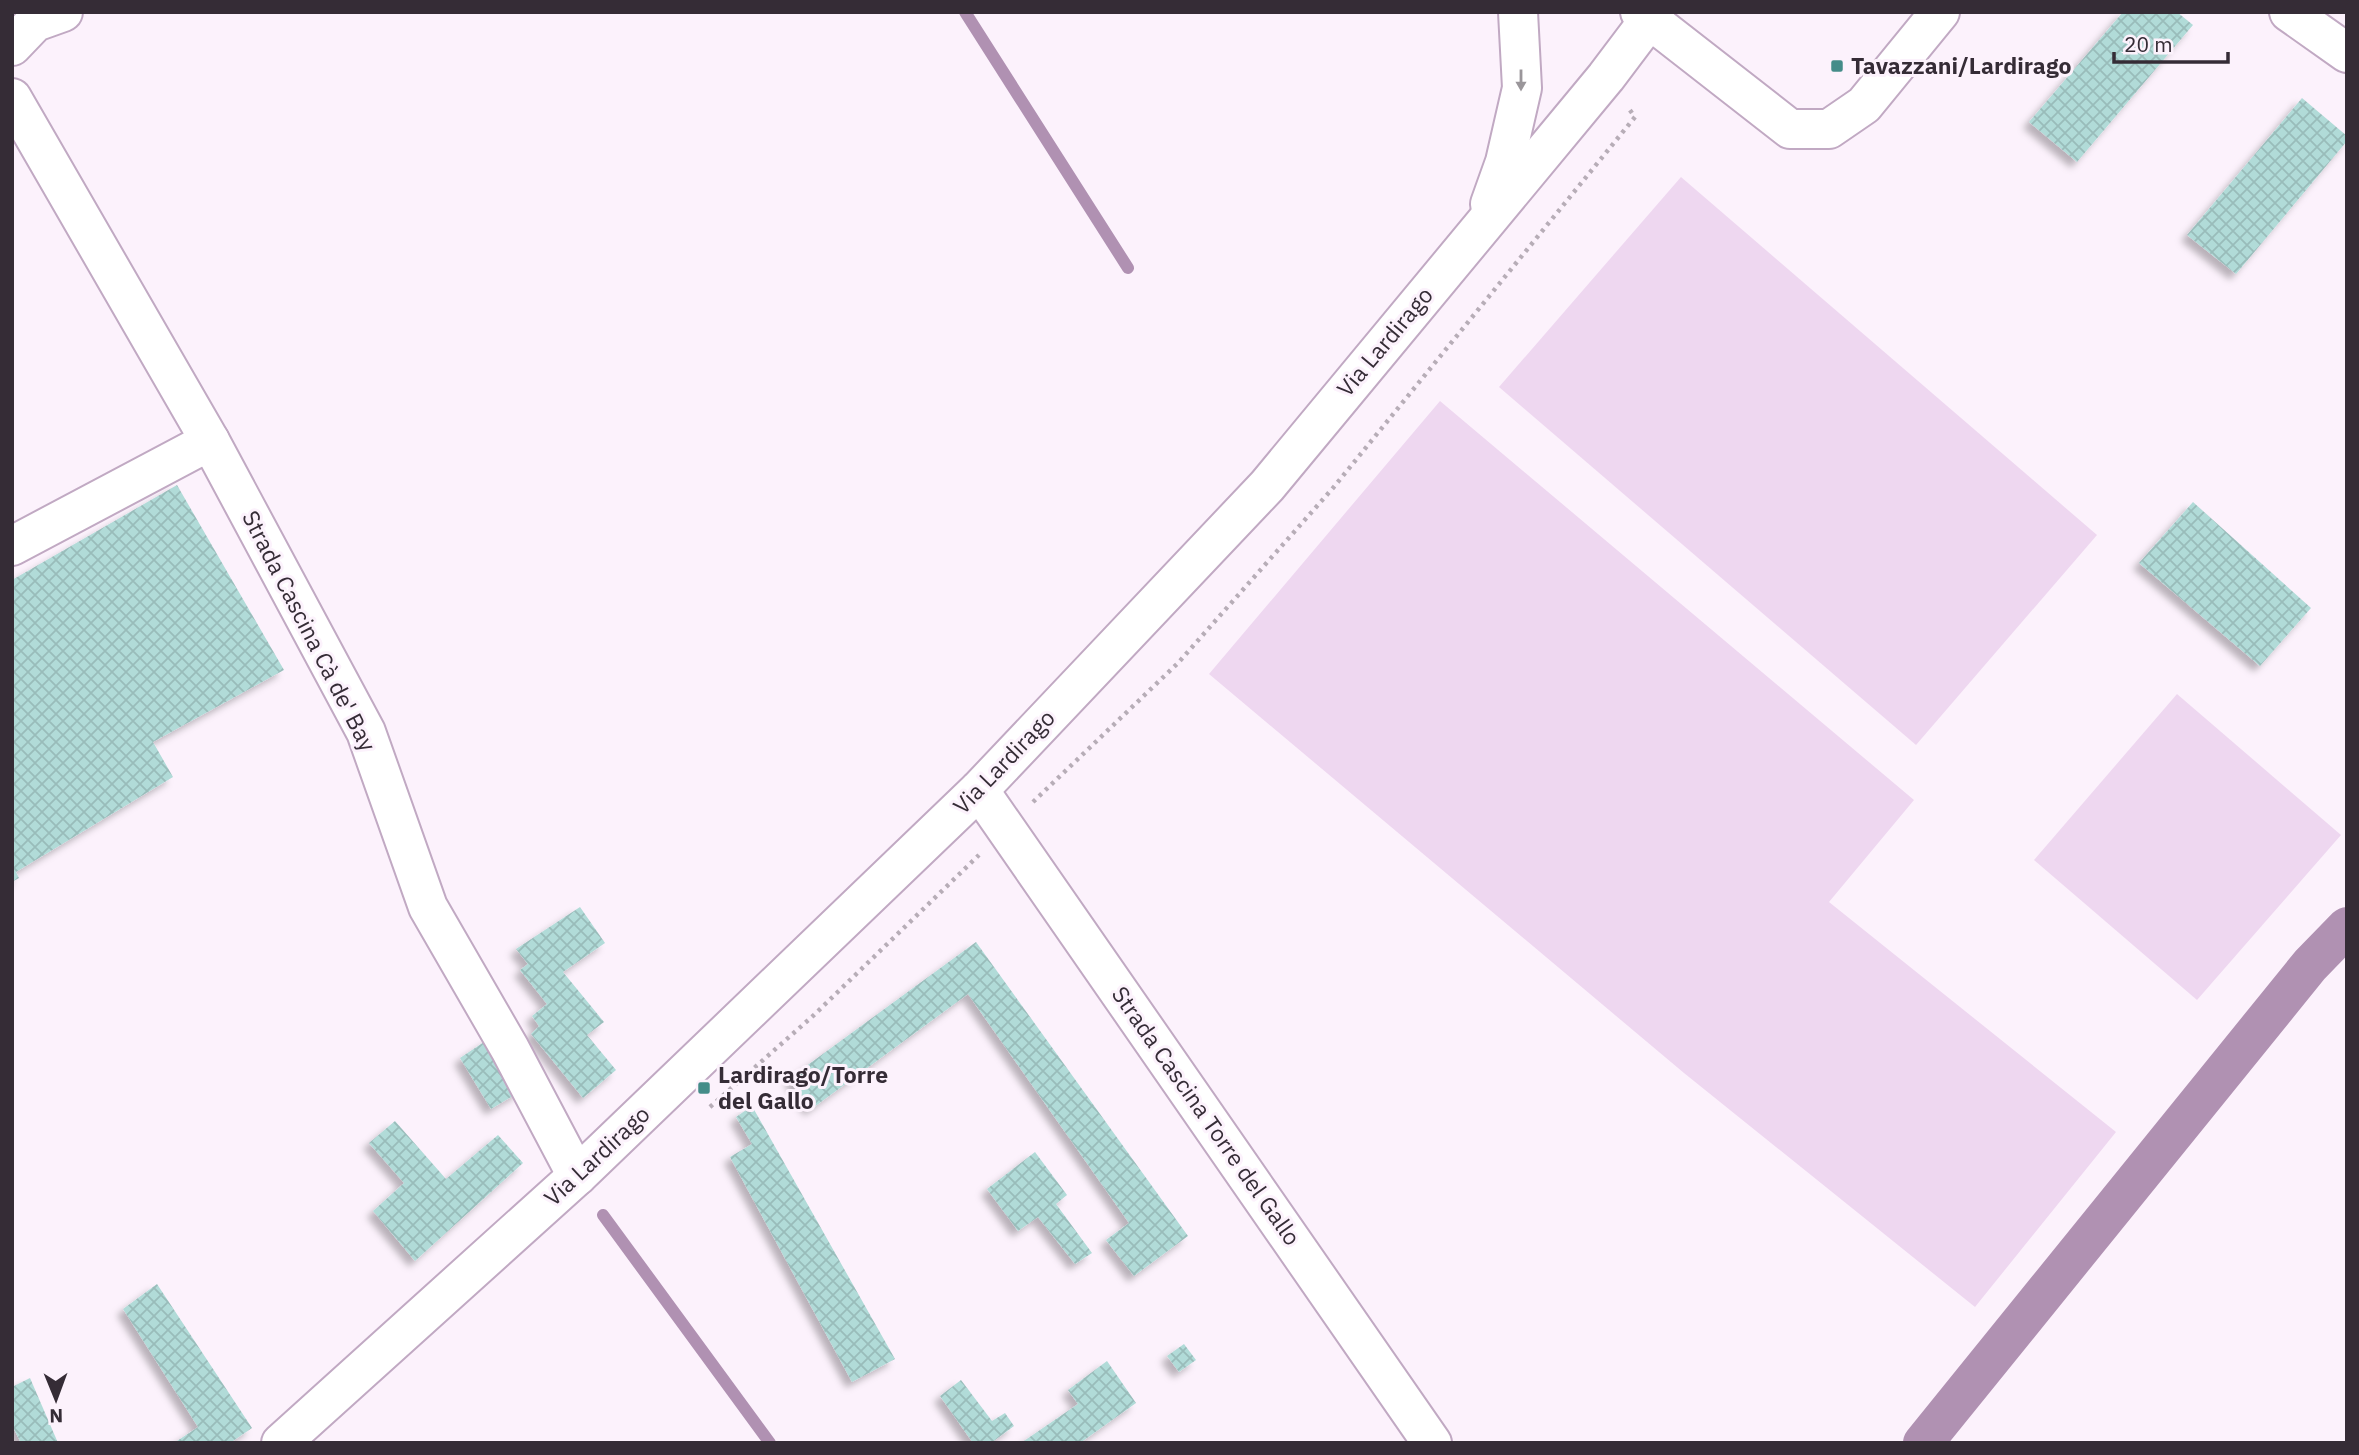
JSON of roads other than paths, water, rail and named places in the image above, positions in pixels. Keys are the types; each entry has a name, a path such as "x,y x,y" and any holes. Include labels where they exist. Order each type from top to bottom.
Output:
{"street":[{"path":"12,46 35,22 63,12"},
{"path":"1484,223 1505,162 1522,88 1518,12"},
{"path":"1648,15 1790,129 1829,129 1864,105 1940,12"},
{"path":"2289,12 2347,53"},
{"name":"Via Lardirago","path":"281,1443 578,1177 979,790 1266,485 1484,223 1648,15"},
{"name":"Strada Cascina Cà de' Bay","path":"12,99 210,441 366,732 428,907 510,1049 578,1177"},
{"path":"12,546 210,441"},
{"name":"Strada Cascina Torre del Gallo","path":"979,790 1432,1443"}],"waterway":[{"path":"965,12 1128,268"},
{"path":"1923,1443 2310,965 2347,927"},
{"path":"603,1215 770,1443"}],"place":[{"name":"Tavazzani/Lardirago","path":"1837,66"},
{"name":"Lardirago/Torre del Gallo","path":"704,1088"}]}
